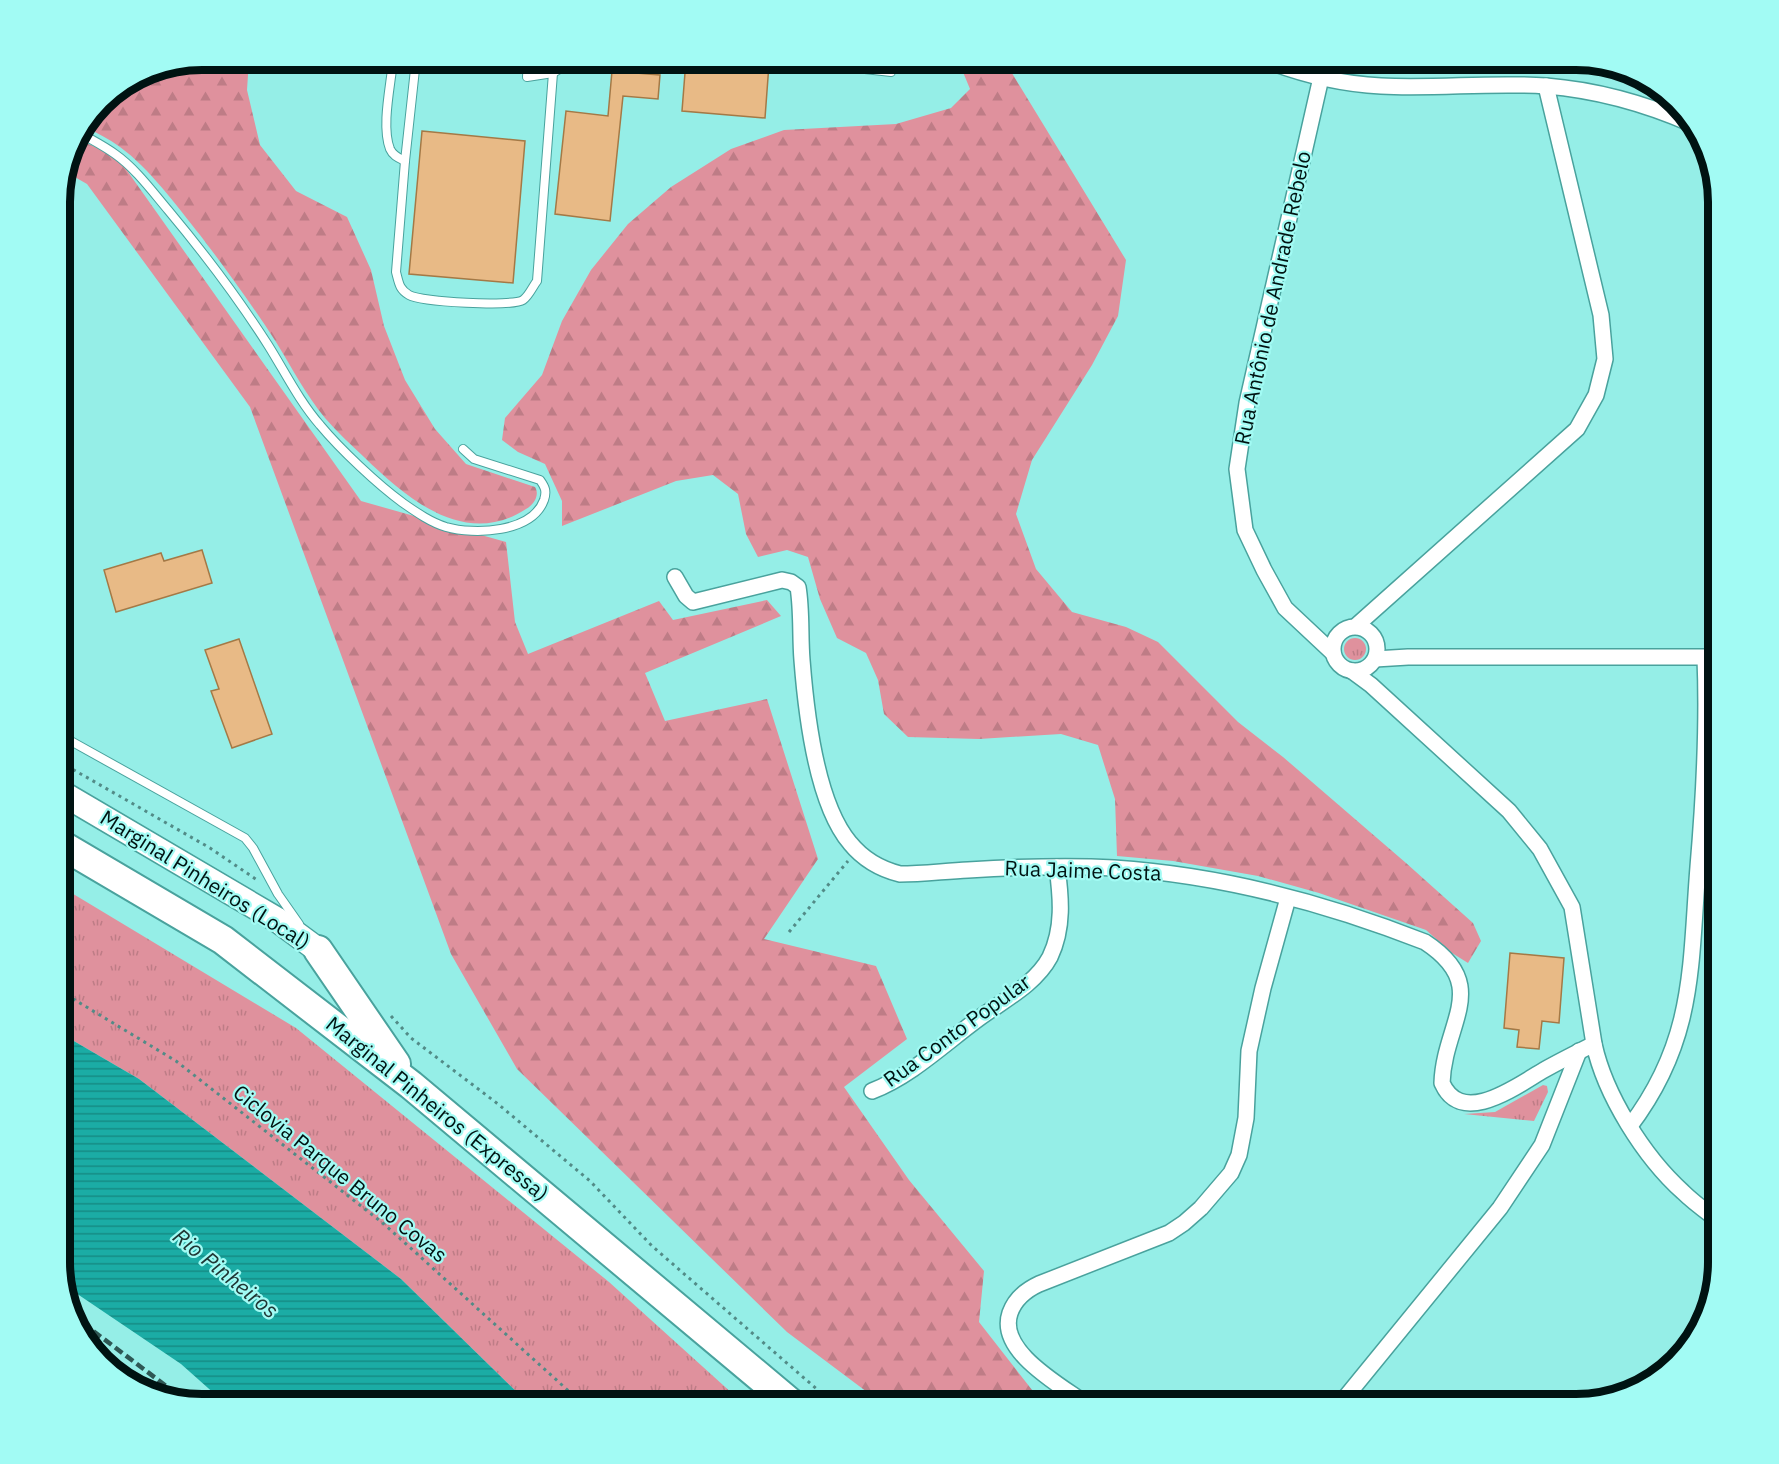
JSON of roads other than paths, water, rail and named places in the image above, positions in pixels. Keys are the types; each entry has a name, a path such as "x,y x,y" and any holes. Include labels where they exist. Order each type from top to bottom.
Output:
{"highway":[{"name":"Marginal Pinheiros (Expressa)","path":"71,850 224,940 411,1085 780,1394"},
{"path":"318,950 411,1085"}],"main road":[{"name":"Marginal Pinheiros (Local)","path":"71,798 276,919 318,950"}],"street":[{"path":"1297,70 1379,86 1546,86 1614,97 1678,118"},
{"name":"Rua Antônio de Andrade Rebelo","path":"1323,70 1247,403 1237,469 1245,530 1263,570 1285,608 1333,653"},
{"path":"1362,629 1381,604 1576,429 1596,395 1605,359 1601,315 1546,86"},
{"name":"Rua Jaime Costa","path":"675,577 686,596 693,602 782,580 798,587 802,660 816,765 834,818 841,831 856,850 878,867 900,874 1057,867 1114,868 1173,874 1230,884 1319,906 1425,942 1439,951 1460,978 1462,990 1442,1076 1442,1083 1452,1097 1459,1101 1478,1102 1503,1095 1594,1044"},
{"path":"1306,628 1338,634"},
{"path":"1708,657 1408,657 1367,662 1340,665 1333,653 1333,643 1343,630 1362,629 1376,642 1367,662 1371,685 1509,811 1540,849 1572,907 1594,1044 1612,1093 1630,1126 1658,1167 1683,1192 1708,1212"},
{"path":"1630,1126 1648,1103 1670,1060 1687,1003 1692,969 1708,691"},
{"name":"Rua Conto Popular","path":"872,1091 886,1086 915,1066 1014,994 1042,968 1049,958 1059,932 1061,895 1057,867"},
{"path":"1072,1394 1025,1359 1015,1348 1009,1336 1008,1320 1012,1306 1026,1290 1143,1244 1184,1223 1201,1208 1231,1173 1239,1155 1246,1118 1249,1051 1263,988 1288,898"},
{"path":"1349,1394 1500,1209 1524,1175 1542,1145 1579,1051"}],"lane":[{"path":"392,71 387,127 391,150 405,161"},
{"path":"415,71 396,272 400,288 411,297 508,305 523,300 537,281 553,74"},
{"path":"527,71 527,77 553,74 558,71"},
{"path":"878,71 891,72"},
{"path":"88,138 116,154 159,198 246,313 320,426 380,484 427,519 446,527 484,531 503,529 534,515 546,495 545,487 540,480 474,459 463,449"},
{"path":"71,741 245,838 253,848 278,894 318,950"}],"water":[{"name":"Rio Pinheiros","path":"71,1039 139,1079 401,1279 519,1394 215,1394 181,1364 74,1292 71,1270"}],"railway":[{"path":"88,1327 170,1389"}]}
